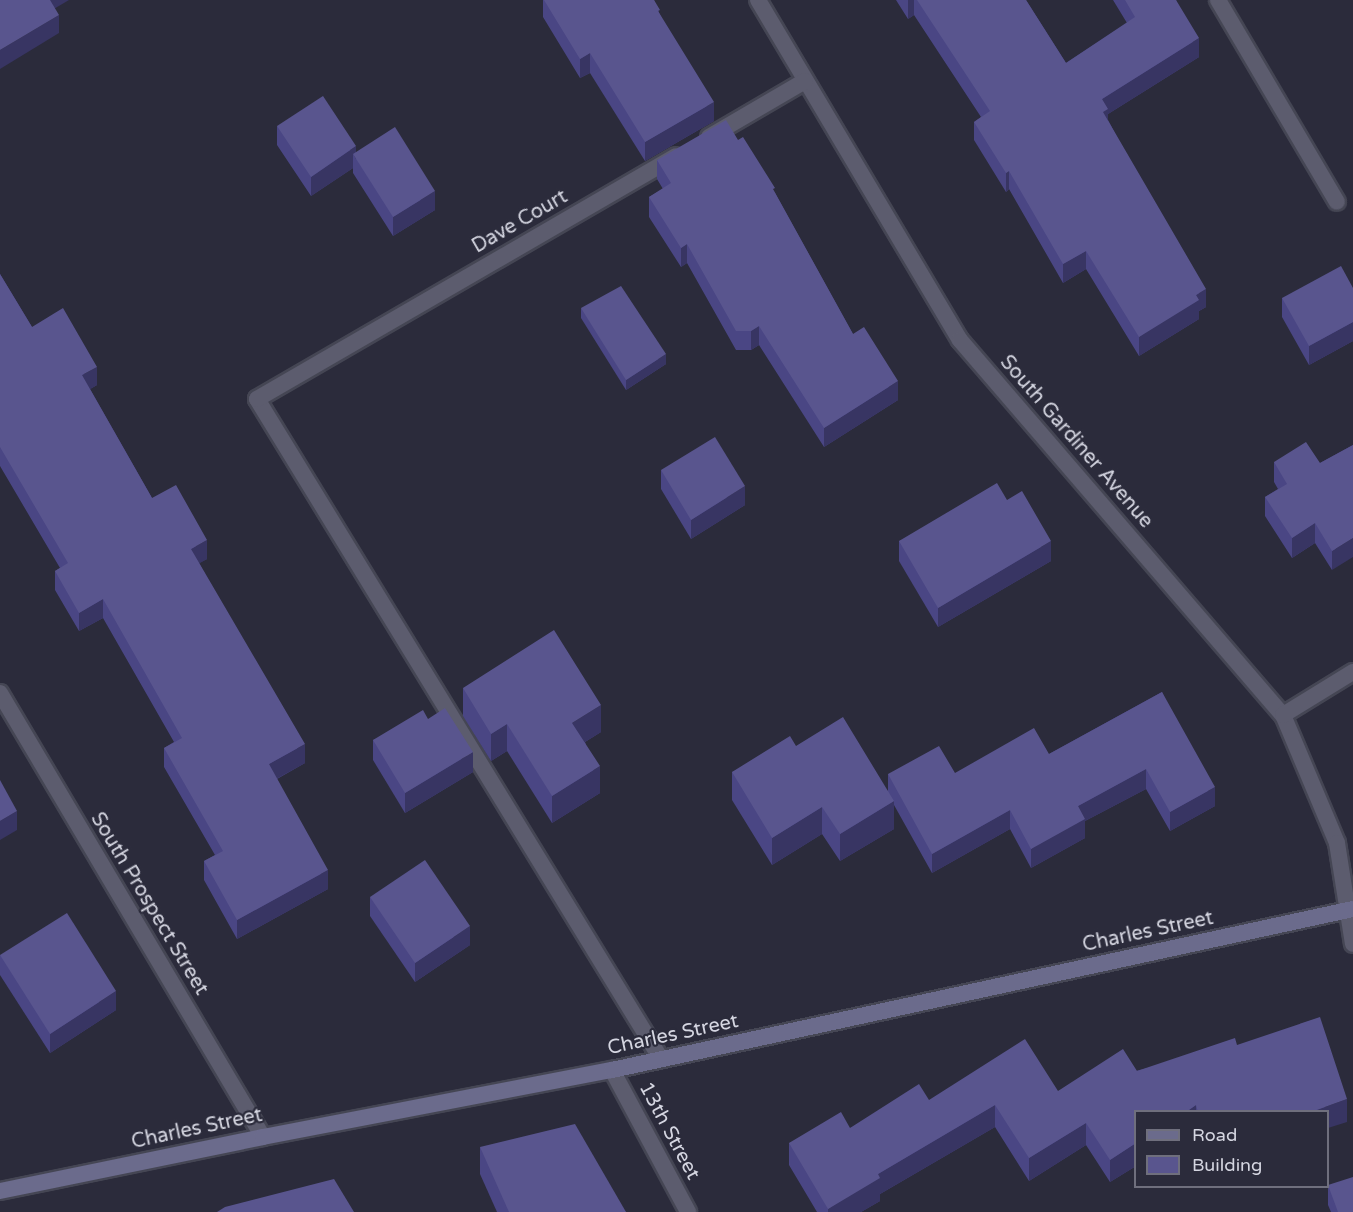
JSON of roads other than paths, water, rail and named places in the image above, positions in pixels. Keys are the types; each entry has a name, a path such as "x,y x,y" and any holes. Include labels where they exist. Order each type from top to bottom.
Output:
{"main road":[{"name":"Charles Street","path":"0,1191 263,1137 612,1070 1351,909"}],"street":[{"name":"South Gardiner Avenue","path":"758,0 960,340 1283,715 1337,843 1351,909 1353,944"},
{"path":"1218,0 1337,202"},
{"name":"Dave Court","path":"661,1059 257,399 805,81"},
{"path":"1283,715 1353,672"},
{"name":"South Prospect Street","path":"0,693 263,1137"},
{"name":"13th Street","path":"612,1070 688,1212"}]}
